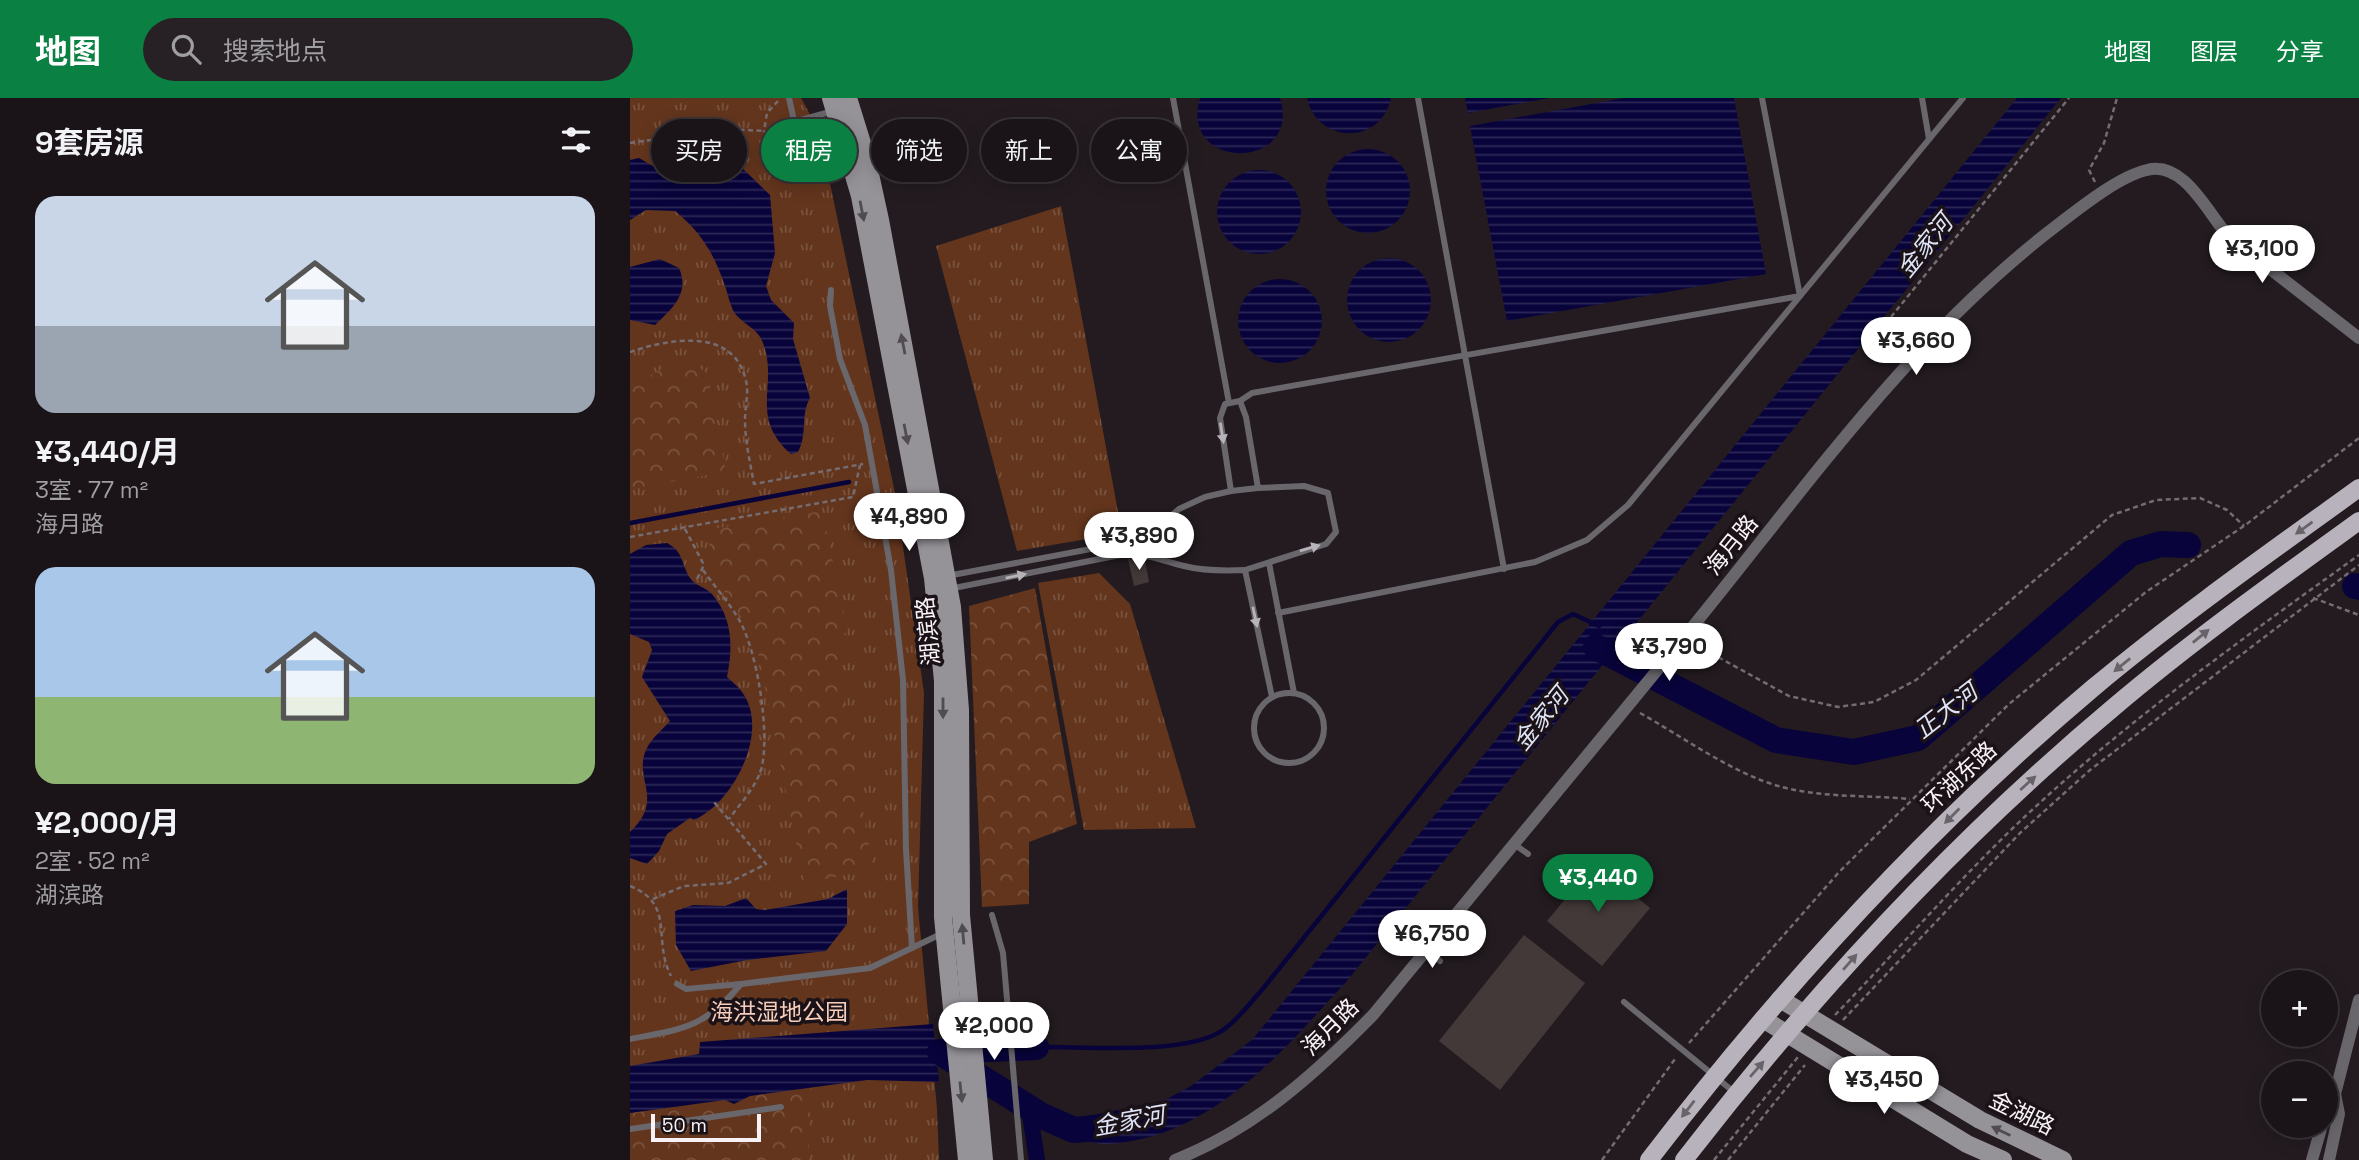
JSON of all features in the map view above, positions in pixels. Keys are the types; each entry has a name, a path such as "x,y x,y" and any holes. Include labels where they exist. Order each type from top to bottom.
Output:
{"main road":[{"name":"湖滨路","path":"838,102 866,156 948,583 960,710 961,915 969,1002 972,1126"},
{"name":"湖滨路","path":"838,102 860,196 933,578 943,681 944,933 952,1010 972,1126"},
{"name":"环湖东路","path":"1649,1160 1714,1076 1836,933 1962,806 2093,689 2190,611 2359,488"},
{"path":"1684,1160 1736,1093 1861,948 1983,823 2103,716 2209,630 2359,521"},
{"name":"金湖路","path":"1780,999 1980,1121 2063,1160"},
{"path":"1763,1019 1968,1144 2003,1160"},
{"path":"967,1160 972,1126"},
{"path":"972,1126 984,1160"}],"street":[{"name":"海月路","path":"1175,1160 1214,1144 1289,1095 1325,1064 1373,1015 1684,638 1883,388 1930,337 2014,258 2102,194 2149,169 2181,177 2195,190 2214,221 2230,239 2359,338"},
{"path":"2338,1082 2359,1000"},
{"path":"2312,1160 2318,1138"},
{"path":"2329,1160 2334,1138"}],"lane":[{"path":"787,98 793,119"},
{"path":"1173,98 1229,403"},
{"path":"1418,98 1504,569"},
{"path":"1762,98 1800,296"},
{"path":"1922,98 1929,139"},
{"path":"1278,613 1504,569 1562,552 1607,526 1637,494 1963,98"},
{"path":"801,119 838,102"},
{"path":"831,290 830,306 840,359 861,406 891,570 903,680 906,849 912,948"},
{"path":"1231,491 1220,418 1225,404 1240,401 1252,393 1800,296"},
{"path":"1240,401 1246,417 1258,488"},
{"path":"1304,486 1328,493 1336,532 1326,544 1245,570 1216,571 1183,566 1155,555 1130,553 948,583 1128,542 1155,530 1179,509 1205,497 1231,491 1304,486"},
{"path":"1269,563 1294,693"},
{"path":"1245,570 1272,697"},
{"path":"1294,693 1314,704 1324,724 1324,736 1312,755 1291,764 1268,757 1254,738 1256,714 1272,697 1294,693"},
{"path":"1514,844 1528,854"},
{"path":"992,915 1003,953 1021,1160"},
{"path":"677,984 686,989 870,968 944,933"},
{"path":"1427,950 1440,961"},
{"path":"630,1039 689,1028 724,1004 741,984"},
{"path":"1624,1002 1736,1093"},
{"path":"1010,1024 1026,1020"},
{"path":"630,1129 781,1107"}],"path":[{"path":"765,119 773,103 787,98"},
{"path":"1891,317 2068,98"},
{"path":"2102,194 2089,170 2104,143 2118,98"},
{"path":"630,143 728,129 761,131"},
{"path":"630,352 667,342 701,340 719,345 732,355 746,379 746,441 754,484 873,462"},
{"path":"1602,1160 1683,1050 1840,871 2009,704 2146,592 2244,526 2359,438"},
{"path":"630,537 853,497 860,465"},
{"path":"1684,638 1789,696 1838,707 1874,702 1916,680 2112,515 2156,500 2200,498 2227,510 2244,526"},
{"path":"684,528 701,555 703,570 739,618 748,639 759,688 765,754 760,773 729,819"},
{"path":"1829,1028 2014,827 2084,763 2276,615 2359,555"},
{"path":"1829,1028 2020,832 2139,729 2359,565"},
{"path":"696,581 703,570"},
{"path":"2314,598 2359,615"},
{"path":"1628,706 1752,776 1781,787 1819,794 1910,799"},
{"path":"653,899 684,886 728,883 766,864 713,801"},
{"path":"630,886 653,899 657,907 665,960 677,984"},
{"path":"1714,1160 1811,1050"},
{"path":"1728,1160 1811,1050"}],"green space":[{"name":"海洪湿地公园","path":"630,98 801,98 812,119 761,119 761,182 830,182 896,498 924,693 918,907 937,1109 939,1160 630,1160"},
{"path":"1061,206 1122,533 1017,551 936,246"},
{"path":"694,364 708,374 726,472 630,489 630,387 667,366"},
{"path":"822,511 847,627 837,656 873,870 804,883 755,637 725,594 705,530"},
{"path":"1099,573 1130,604 1196,828 1084,830 1038,583"},
{"path":"1035,588 1077,824 1029,842 1029,904 982,907 969,606"},
{"path":"811,1087 808,1160 630,1160 630,1113 725,1100 734,1104 749,1096"}],"water":[{"path":"1200,98 1280,98 1282,122 1274,139 1259,150 1240,153 1222,150 1206,139 1198,122"},
{"path":"1307,98 1391,98 1385,114 1375,125 1363,131 1349,133 1335,131 1323,124 1313,113"},
{"path":"1465,98 1549,98 1468,113"},
{"path":"1624,98 1734,98 1766,274 1507,321 1470,126"},
{"path":"2017,98 2061,98 1322,1009 1242,1087 1212,1109 1180,1126 1145,1138 1108,1144 1067,1135 1075,1119 1165,1100 1191,1086 1252,1040"},
{"path":"1360,149 1376,149 1392,156 1403,167 1410,183 1407,207 1398,221 1376,233 1360,233 1344,226 1333,215 1326,199 1326,183 1333,167 1344,156"},
{"path":"639,158 651,165 651,182 747,182 747,173 770,195 775,253 766,286 771,300 794,323 793,339 810,398 798,452 791,454 778,440 771,427 767,413 768,373 763,343 734,312 721,274 706,245 675,211 646,210 630,220 630,160"},
{"path":"1251,170 1267,170 1283,177 1294,188 1301,204 1298,228 1289,242 1267,254 1251,254 1235,247 1224,236 1217,220 1217,204 1224,188 1235,177"},
{"path":"1381,258 1397,258 1413,265 1424,276 1431,292 1428,316 1419,330 1397,342 1381,342 1365,335 1354,324 1347,308 1347,292 1354,276 1365,265"},
{"path":"660,259 679,268 682,285 678,300 655,325 630,320 630,267"},
{"path":"1272,279 1288,279 1304,286 1315,297 1322,313 1319,337 1310,351 1288,363 1272,363 1256,356 1245,345 1238,329 1238,313 1245,297 1256,286"},
{"path":"667,543 679,554 692,581 712,594 724,613 730,634 727,677 742,692 750,708 752,726 744,764 722,798 708,811 694,820 690,818 667,834 659,851 647,864 630,858 630,832 641,820 646,809 644,757 650,743 670,721 642,677 652,650 649,642 630,634 630,554 646,545"},
{"path":"847,889 847,924 826,951 747,960 691,971 676,945 675,911 693,905 725,906 746,898 756,909 765,910 828,899"},
{"path":"933,1024 939,1082 867,1080 750,1096 734,1104 725,1100 630,1113 630,1066 699,1054 700,1042"}],"building":[{"path":"1128,559 1145,561 1149,582 1134,586"},
{"path":"1595,863 1650,908 1602,966 1547,921"},
{"path":"1524,935 1585,983 1500,1090 1439,1041"}],"waterway":[{"path":"630,523 849,482"},
{"name":"正大河","path":"1596,647 1776,740 1854,752 1918,738 2131,553 2161,544 2188,545"},
{"name":"正大河","path":"2355,586 2359,587"},
{"path":"1036,1047 1160,1047 1206,1038 1223,1030 1261,991 1558,622 1573,614 1599,626"},
{"name":"金家河","path":"947,1051 1036,1047"},
{"name":"金家河","path":"940,1052 1042,1116 1074,1130 1105,1127"},
{"path":"1029,1108 1037,1160"}]}
